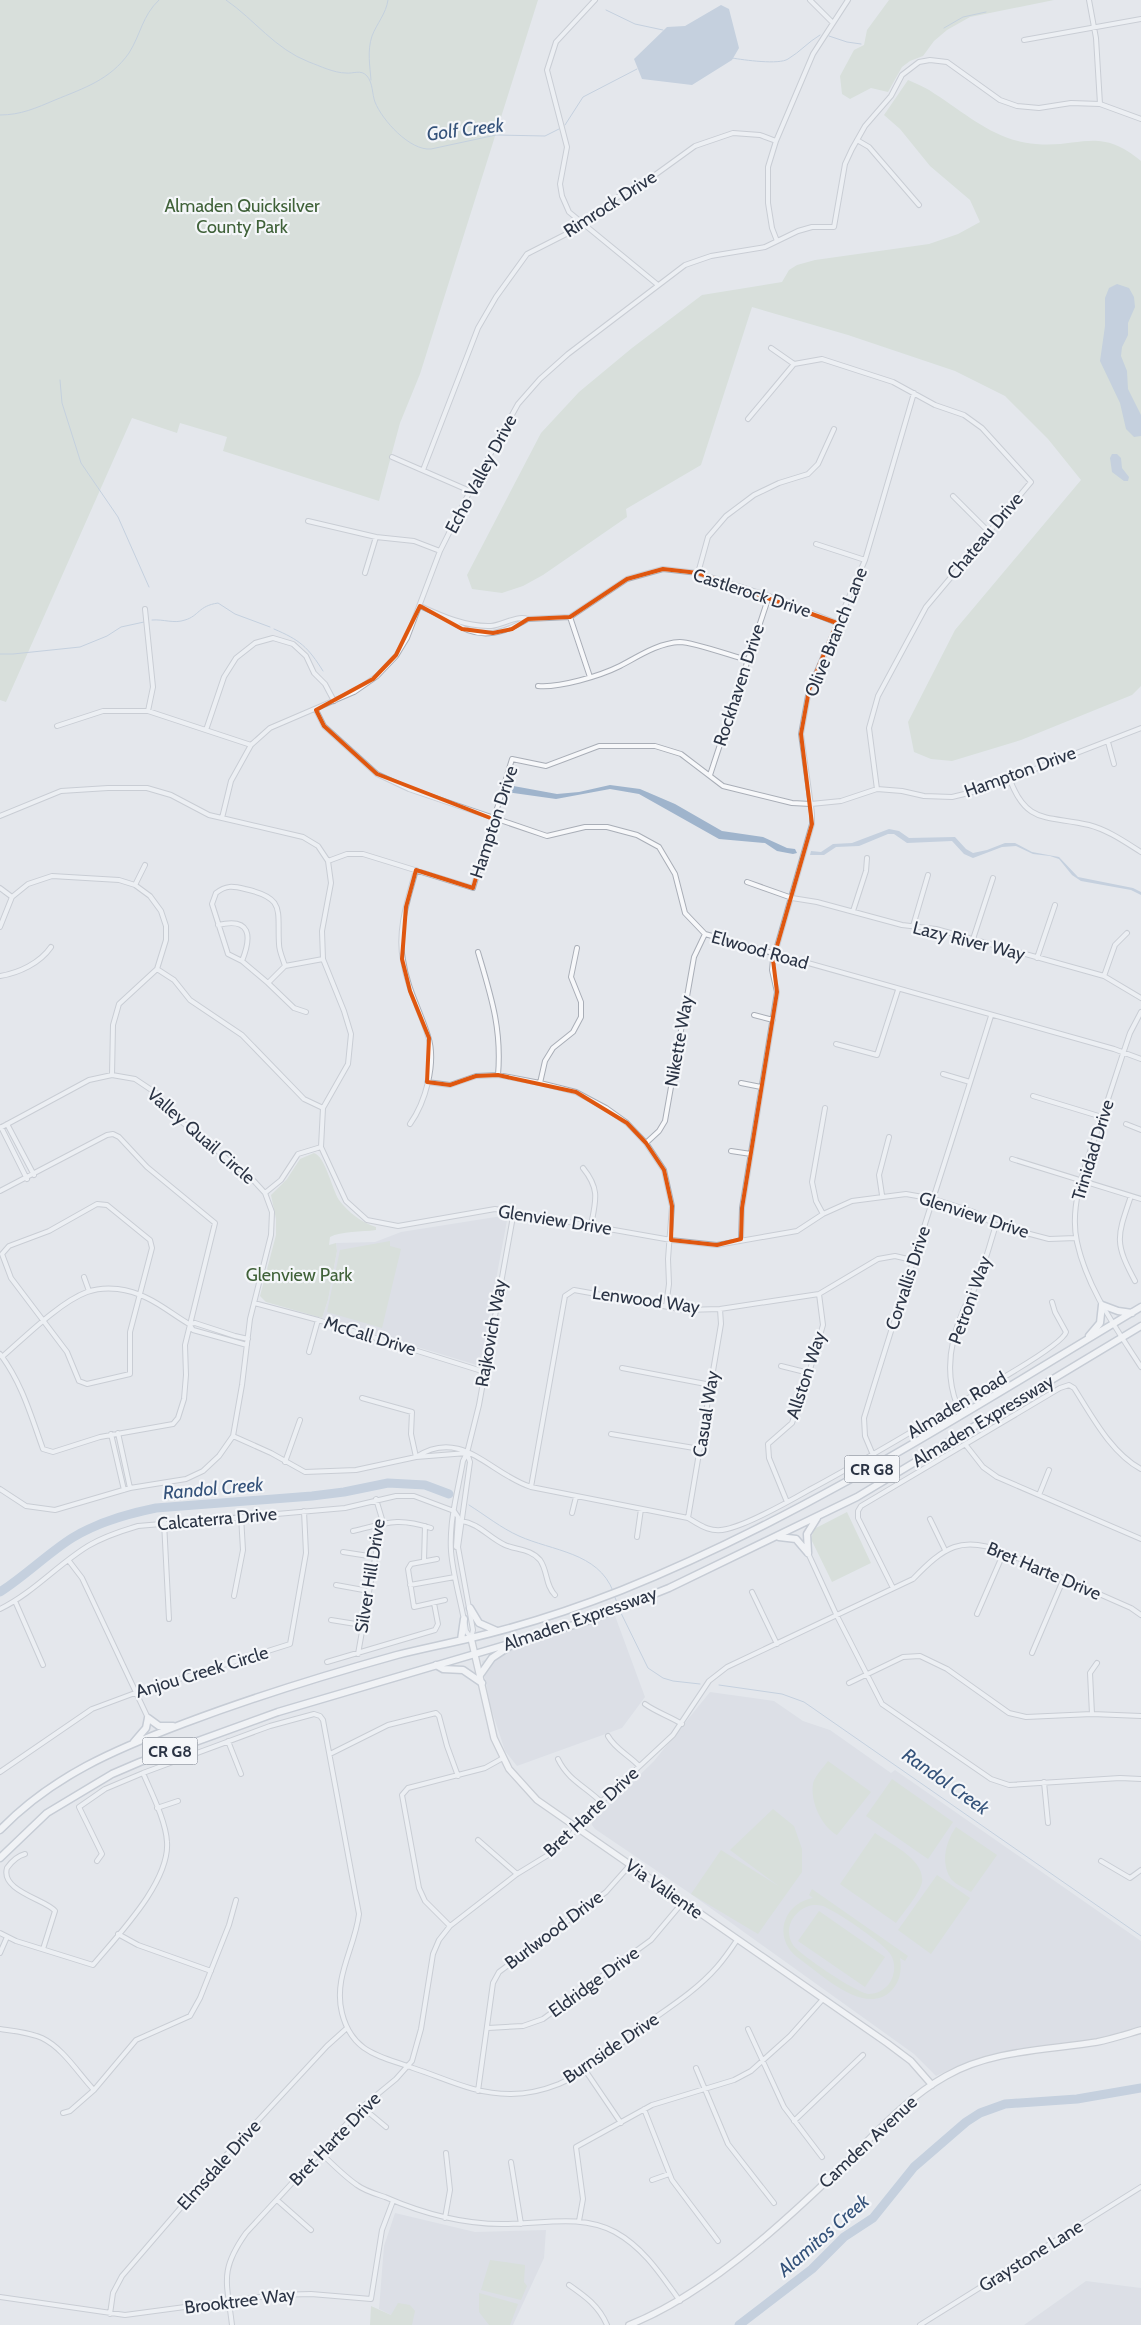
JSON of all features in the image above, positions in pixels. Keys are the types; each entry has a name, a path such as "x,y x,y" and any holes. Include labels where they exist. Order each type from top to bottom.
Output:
{"main road":[{"path":"1086,1340 1099,1325 1102,1305 1118,1311 1132,1313"},
{"name":"Almaden Expressway","path":"0,1830 22,1808 54,1783 107,1754 133,1743 269,1693 396,1656 471,1638 570,1609 702,1556 850,1481 1141,1307"},
{"name":"Almaden Expressway","path":"0,1858 48,1813 112,1774 159,1754 278,1712 517,1642 616,1610 669,1588 857,1497 1141,1326"},
{"path":"808,1553 807,1534 819,1516"},
{"path":"777,1536 796,1539 808,1553"},
{"path":"470,1608 479,1623 497,1630"},
{"path":"461,1640 464,1619"},
{"path":"480,1674 492,1658 517,1642"},
{"path":"436,1665 443,1668 463,1670 482,1683"},
{"path":"133,1743 146,1728 148,1718 160,1726 177,1726"}],"street":[{"path":"594,0 556,42 547,70 567,147 560,184 562,196 569,212 658,285"},
{"path":"810,0 833,23"},
{"path":"777,241 772,228 768,203 768,167 776,141 813,54 848,0"},
{"path":"1089,0 1094,28 1100,104"},
{"path":"1024,40 1141,19"},
{"path":"919,205 869,147 857,140 891,96 903,73 914,64 924,60 947,62 1000,100 1017,106 1039,108 1070,103 1100,104 1141,119"},
{"name":"Rimrock Drive","path":"423,470 478,328 496,297 527,254 584,225 616,198 648,180 703,143 733,133 760,135 776,141"},
{"name":"Echo Valley Drive","path":"222,818 231,781 252,745 270,728 316,710 354,692 373,679 396,656 407,638 440,550 470,491 518,404 540,379 568,354 685,265 710,256 765,247 798,231 812,227 834,226 845,164 857,140"},
{"path":"748,419 794,364 771,348"},
{"name":"Chateau Drive","path":"794,364 822,359 893,382 935,405 964,416 982,428 1031,482 926,607 878,696 869,728 877,789"},
{"name":"Olive Branch Lane","path":"741,1239 740,1222 777,992 772,970 810,834 811,804 801,734 809,690 865,560 914,393"},
{"path":"698,573 708,537 726,516 754,495 779,483 808,474 818,464 834,429"},
{"path":"392,457 470,491"},
{"path":"953,496 989,532"},
{"path":"308,521 376,537 414,542 440,550"},
{"path":"365,573 376,537"},
{"path":"816,544 865,560"},
{"name":"Castlerock Drive","path":"570,618 627,579 664,569 698,573 769,596 837,623"},
{"name":"Rockhaven Drive","path":"710,775 769,596"},
{"path":"420,606 448,618 473,625 492,626 522,617 528,619 570,618 590,677"},
{"path":"145,609 153,687 148,711"},
{"path":"448,618 462,629 479,634 512,629 528,619"},
{"path":"206,730 224,677 236,658 255,642 273,638 293,644 306,656 314,673 325,684 334,700"},
{"path":"538,686 546,687 590,677 617,667 649,649 681,642 747,660"},
{"name":"Elwood Road","path":"316,710 324,726 378,774 409,789 493,819 548,836 585,827 608,827 637,835 659,847 675,874 685,913 705,934 1141,1059"},
{"path":"57,726 103,711 148,711 252,745"},
{"name":"Hampton Drive","path":"416,870 472,888 512,759 546,766 599,746 655,746 681,754 723,786 792,802 811,804 841,801 877,789 902,791 924,796 952,797 981,790 1010,777 1086,748 1108,742 1141,728"},
{"path":"1108,742 1114,764"},
{"path":"1010,777 1016,797 1041,817 1090,825 1115,836 1141,852"},
{"path":"0,816 61,791 148,788 171,794 208,815 303,838 318,846 328,861 331,883 322,931 323,959 344,1011 350,1034 348,1064 323,1108 320,1147 298,1154 281,1180 264,1193"},
{"path":"328,861 347,854 363,854 416,870 406,907 402,934 402,959 410,991 429,1038 431,1064 416,1115 410,1124"},
{"path":"852,910 866,871 866,858"},
{"path":"135,885 145,865"},
{"path":"913,926 928,875"},
{"path":"0,927 12,898 28,884 52,876 119,880 135,885 150,896 161,911 166,926 166,940 157,969 119,1004 113,1025 112,1075"},
{"path":"973,939 993,878"},
{"name":"Lazy River Way","path":"746,882 792,898 852,910 902,925 936,929 1104,976 1141,998"},
{"path":"285,966 279,945 280,913 273,901 261,893 230,886 216,893 212,904 228,954 242,961 294,1008 306,1012"},
{"path":"0,888 12,898"},
{"path":"1037,958 1055,905"},
{"path":"218,925 235,922 241,924 248,932 248,945 242,961"},
{"path":"1104,976 1115,945 1127,933"},
{"name":"Nikette Way","path":"646,1143 659,1132 665,1121 694,957 705,934"},
{"path":"0,976 16,973 46,954 51,947"},
{"path":"540,1083 545,1061 553,1048 573,1032 581,1018 581,1002 571,977 578,948"},
{"path":"478,952 497,1020 500,1052 498,1075"},
{"path":"268,983 285,966 323,959"},
{"path":"157,969 174,980 190,1000 242,1035 304,1099 323,1108"},
{"path":"836,1044 877,1056 898,990"},
{"name":"Trinidad Drive","path":"1141,1012 1130,1033 1123,1053 1082,1180 1076,1207 1076,1238 1084,1270 1102,1305 1141,1367"},
{"path":"754,1016 773,1020"},
{"name":"Corvallis Drive","path":"874,1455 865,1436 864,1418 912,1260 934,1199 991,1016"},
{"path":"943,1074 970,1082"},
{"name":"Valley Quail Circle","path":"0,1127 89,1080 112,1075 135,1080 159,1096 177,1118 254,1181 264,1193 272,1212 272,1235 254,1303 233,1436 219,1456 203,1471 186,1479 130,1488 66,1507 47,1510 19,1503 0,1489"},
{"path":"427,1082 450,1085 476,1076 498,1075 540,1083 576,1092 606,1108 627,1123 646,1143 664,1170 672,1206 668,1259 669,1284 666,1306"},
{"path":"741,1083 761,1087"},
{"path":"1033,1096 1102,1117"},
{"path":"823,1214 816,1202 812,1182 826,1108"},
{"path":"7,1124 34,1175"},
{"path":"1126,1124 1141,1130"},
{"path":"0,1127 27,1179"},
{"path":"0,1192 107,1135 114,1134 147,1166 212,1220 214,1227 189,1324 185,1344 186,1375 184,1399 176,1422 111,1434 47,1452 43,1449 22,1390 1,1355 66,1304 88,1291 117,1289 139,1294 154,1301 189,1324 193,1330 247,1346"},
{"path":"882,1195 879,1175 888,1137"},
{"name":"Glenview Drive","path":"320,1147 346,1201 367,1220 398,1226 496,1209 670,1240 717,1245 741,1239 779,1236 797,1231 823,1214 852,1201 882,1195 906,1194 934,1199 974,1212 996,1225 1049,1239 1076,1238"},
{"path":"731,1151 750,1154"},
{"path":"1012,1159 1141,1199"},
{"path":"584,1168 593,1180 597,1197 591,1225"},
{"path":"1131,1196 1120,1228 1118,1243 1122,1257 1135,1281"},
{"path":"97,1204 107,1206 152,1244 139,1294 130,1332 131,1370 126,1376 87,1384 81,1383 67,1352 11,1278 3,1258 3,1250 8,1246 49,1231 97,1204"},
{"name":"Rajkovich Way","path":"471,1638 466,1631 451,1551 454,1511 463,1461 467,1453 485,1372 514,1211"},
{"name":"Petroni Way","path":"957,1405 951,1388 950,1361 953,1341 963,1311 975,1287 996,1225"},
{"name":"Lenwood Way","path":"531,1487 565,1296 574,1290 685,1310 720,1309 819,1294 878,1259 895,1256 912,1260"},
{"path":"84,1277 88,1291"},
{"name":"Allston Way","path":"788,1502 770,1458 768,1444 792,1423 809,1373 823,1325 819,1294"},
{"name":"Almaden Road","path":"688,1518 704,1528 713,1530 734,1527 788,1502 874,1455 1028,1363 1064,1337 1065,1329 1055,1312 1052,1302"},
{"name":"McCall Drive","path":"254,1303 318,1320 485,1372"},
{"name":"Casual Way","path":"688,1518 721,1324 720,1309"},
{"path":"308,1352 318,1320"},
{"path":"189,1324 196,1323 248,1339"},
{"path":"781,1366 809,1373"},
{"path":"622,1368 711,1385"},
{"path":"892,1588 858,1518 858,1511 864,1504 1060,1388 1069,1385 1074,1388 1110,1441 1131,1464 1141,1469"},
{"path":"362,1398 412,1412 411,1434 416,1458"},
{"path":"285,1462 300,1420"},
{"path":"118,1433 130,1488"},
{"path":"111,1434 124,1490"},
{"path":"611,1434 700,1449"},
{"path":"233,1436 271,1453 305,1472 334,1472 416,1458 467,1453"},
{"path":"966,1444 976,1460 991,1473 1141,1539"},
{"path":"416,1458 425,1451 460,1447 519,1483 531,1487 688,1518"},
{"name":"Rajkovich Way","path":"467,1453 470,1462 461,1521 459,1553 470,1608 473,1630 471,1638"},
{"path":"1039,1495 1050,1470"},
{"name":"Calcaterra Drive","path":"0,1609 15,1602 88,1546 113,1534 138,1526 164,1522 345,1508 376,1499 396,1496 414,1496 454,1511"},
{"path":"572,1513 576,1497"},
{"name":"Silver Hill Drive","path":"358,1654 382,1519 376,1499"},
{"path":"459,1553 455,1541 458,1517 454,1511 464,1502"},
{"path":"637,1537 641,1509"},
{"name":"Anjou Creek Circle","path":"0,1772 92,1709 135,1692 290,1644 306,1553 304,1511"},
{"path":"234,1596 243,1550 241,1516"},
{"path":"930,1519 945,1550"},
{"path":"353,1531 381,1524 410,1521 431,1528"},
{"path":"461,1521 475,1524 504,1544 528,1551 540,1561 548,1589 554,1595"},
{"path":"164,1522 169,1619"},
{"path":"424,1561 425,1526"},
{"name":"Bret Harte Drive","path":"232,2325 226,2275 229,2260 246,2233 320,2152 362,2107 396,2079 408,2066 417,2047 433,1954 439,1940 450,1926 518,1874 553,1852 601,1802 682,1724 709,1682 727,1667 913,1579 945,1550 972,1543 986,1545 1004,1552 1131,1608 1141,1615"},
{"path":"343,1552 375,1557"},
{"path":"977,1614 1004,1552"},
{"path":"808,1553 836,1614 882,1704 991,1779 1009,1785 1120,1778 1141,1779"},
{"path":"437,1559 411,1564 408,1569 414,1607 445,1600"},
{"path":"69,1561 82,1578 148,1718"},
{"path":"410,1585 455,1578"},
{"path":"1032,1653 1064,1578"},
{"path":"336,1585 368,1591"},
{"path":"752,1592 776,1644"},
{"path":"15,1602 43,1665"},
{"path":"326,1662 435,1630 438,1624 434,1603"},
{"path":"332,1620 362,1625"},
{"name":"Via Valiente","path":"471,1638 494,1738 503,1758 518,1780 537,1800 901,2053 932,2085"},
{"path":"849,1683 903,1656 920,1656 947,1669 1009,1713 1026,1717 1092,1714 1141,1716"},
{"path":"1092,1714 1090,1674 1097,1663"},
{"path":"644,1704 671,1716 682,1724"},
{"name":"Burnside Drive","path":"228,1741 270,1726 318,1714 323,1720 359,1914 357,1930 340,1978 340,2003 347,2028 354,2038 371,2053 380,2058 408,2066 466,2089 512,2094 541,2090 558,2084 585,2070 695,1988 717,1967 737,1940"},
{"path":"330,1754 388,1726 436,1714 439,1716 458,1776"},
{"path":"608,1736 615,1746 627,1754 639,1766"},
{"path":"97,1861 102,1854 79,1807 104,1789 228,1741 240,1774"},
{"path":"450,1926 425,1901 419,1888 402,1798 403,1792 408,1788 485,1768 503,1758"},
{"path":"558,1759 566,1774 573,1781 585,1788 601,1802"},
{"path":"0,1933 42,1949 94,1965 157,1884 166,1860 167,1841 157,1808 143,1773"},
{"path":"1044,1782 1048,1823"},
{"path":"157,1808 178,1801"},
{"path":"478,1840 518,1874"},
{"path":"25,1854 16,1857 6,1870 5,1876 9,1884 22,1895 49,1905 55,1911 42,1949"},
{"path":"1101,1861 1130,1878 1141,1870"},
{"name":"Burlwood Drive","path":"478,2091 493,1983 499,1972 606,1892 630,1865"},
{"path":"63,2113 70,2111 94,2090 136,2040 190,2016 211,1971 229,1925 236,1900"},
{"name":"Eldridge Drive","path":"488,2028 523,2026 543,2019 651,1940 683,1902"},
{"path":"118,1934 138,1945 211,1971"},
{"path":"0,1953 7,1937"},
{"path":"579,2221 583,2199 576,2147 664,2100 734,2080 751,2071 796,2030 823,1999"},
{"name":"Elmsdale Drive","path":"110,2314 113,2293 122,2276 227,2154 327,2046 347,2028"},
{"path":"0,2029 28,2033 43,2039 57,2049 94,2090"},
{"path":"748,2029 784,2107 822,2157"},
{"name":"Camden Avenue","path":"629,2325 653,2316 680,2301 734,2261 787,2217 901,2109 932,2085 950,2074 987,2060 1024,2052 1101,2041 1141,2030"},
{"path":"794,2122 863,2055"},
{"path":"696,2068 728,2144 774,2202"},
{"path":"585,2070 621,2123"},
{"path":"362,2107 386,2127"},
{"path":"644,2109 669,2174 718,2242"},
{"path":"320,2152 358,2186 393,2201 445,2218 481,2224 521,2224 559,2220 579,2221 604,2228 635,2246 647,2257 680,2301"},
{"path":"445,2218 450,2190 446,2153"},
{"path":"511,2162 521,2224"},
{"path":"652,2180 669,2174"},
{"name":"Graystone Lane","path":"920,2325 1141,2187"},
{"path":"277,2200 311,2230"},
{"name":"Brooktree Way","path":"0,2298 110,2314 139,2315 275,2295 311,2294 371,2299 382,2230 393,2201"},
{"path":"569,2285 592,2301 607,2325"}],"highlighted area":[{"path":"663,569 698,573 837,623 809,690 801,734 812,824 773,960 777,992 742,1208 741,1239 717,1245 671,1240 672,1206 664,1170 646,1143 627,1123 576,1092 498,1075 476,1076 450,1085 427,1082 429,1038 410,991 402,959 406,907 416,870 473,888 493,819 377,774 324,726 316,710 373,679 396,655 420,606 462,629 493,633 512,629 528,619 570,617 627,579"}],"shaded area":[{"path":"508,1215 480,1366 322,1318 328,1300 337,1251 336,1243 375,1242 401,1232"},
{"path":"614,1613 645,1697 622,1728 517,1766 505,1751 490,1705 482,1661"},
{"path":"710,1692 774,1701 803,1721 830,1730 891,1773 895,1770 1141,1941 1141,2027 1113,2037 953,2068 936,2076 914,2054 691,1894 595,1829 592,1822 654,1761"},
{"path":"395,2213 475,2232 546,2230 544,2258 513,2325 402,2325 403,2321 379,2309 384,2246"},
{"path":"1086,2281 1141,2288 1141,2325 1024,2325"}],"green space":[{"name":"Almaden Quicksilver County Park","path":"0,0 538,0 420,374 400,423 379,501 223,451 227,437 180,423 177,433 132,418 6,702 0,700"},
{"path":"889,0 1054,0 970,17 947,30 934,41 923,56 910,61 902,67 888,92 871,88 850,99 842,94 840,76 854,50 864,45 867,30"},
{"path":"908,80 929,90 982,126 1008,138 1036,144 1101,141 1126,150 1141,161 1141,686 1132,695 1021,740 952,761 931,759 914,752 908,722 955,630 1081,480 1048,439 1005,396 955,371 848,335 752,307 701,465 626,509 627,517 543,575 523,586 502,593 472,589 467,575 541,433 579,392 632,348 702,295 782,282 789,270 797,265 815,260 929,244 958,234 980,222 970,200 930,166 900,129 884,115"},
{"name":"Glenview Park","path":"314,1153 322,1160 336,1195 343,1205 360,1220 376,1227 376,1230 346,1233 330,1237 329,1245 336,1243 337,1251 328,1300 322,1318 266,1302 260,1296 276,1235 276,1219 271,1195 287,1179 300,1159"},
{"path":"390,1241 390,1246 401,1249 382,1328 327,1312 340,1250"},
{"path":"847,1512 871,1563 832,1582 811,1539 814,1529"},
{"path":"828,1761 871,1792 837,1835 822,1820 813,1798 814,1781"},
{"path":"892,1779 953,1822 928,1859 866,1816"},
{"path":"773,1809 794,1826 802,1849 802,1872 758,1934 691,1894 721,1850 780,1887 730,1850"},
{"path":"956,1827 997,1855 971,1892 951,1879 946,1866 947,1845"},
{"path":"875,1833 912,1859 918,1866 921,1874 921,1887 896,1923 840,1884"},
{"path":"937,1875 970,1898 931,1954 898,1930"},
{"path":"812,1889 908,1956 905,1961 900,1958 900,1976 891,1991 880,1998 868,1999 855,1996 830,1982 789,1949 783,1931 785,1922 795,1907 803,1901 813,1898 809,1895","holes":["813,1905 824,1906 842,1916 887,1950 893,1959 894,1970 893,1977 885,1988 869,1994 853,1988 806,1957 793,1945 789,1932 792,1920 801,1910"]},
{"path":"819,1911 885,1957 865,1987 798,1941"},
{"path":"490,2260 525,2265 524,2282 527,2286 521,2300 481,2290"},
{"path":"479,2293 518,2304 510,2325 489,2325 479,2312"},
{"path":"398,2303 410,2305 415,2311 412,2325 370,2325 371,2306 391,2315"}],"water":[{"path":"721,5 729,9 739,48 732,60 692,85 642,79 634,59 667,27 685,26"},
{"path":"1117,284 1129,288 1134,297 1135,307 1128,323 1128,335 1122,347 1121,356 1127,371 1128,389 1141,415 1141,436 1134,437 1126,429 1120,403 1100,361 1105,326 1105,298 1109,288"},
{"path":"1112,454 1117,454 1121,458 1122,468 1129,477 1128,481 1124,481 1112,472 1110,458"},
{"path":"508,785 557,794 579,792 610,785 640,789 675,804 722,831 763,837 787,848 795,849 797,853 777,851 765,843 719,839 639,794 610,789 556,799 506,792"},
{"path":"889,829 899,831 909,838 955,837 966,849 973,853 1005,843 1015,843 1032,852 1059,857 1078,877 1133,888 1141,892 1141,895 1131,890 1081,881 1072,875 1059,859 1033,854 1016,846 1002,847 973,858 964,854 952,841 907,843 894,834 888,834 859,846 836,847 824,855 810,855 811,851 821,852 833,844 852,843"}],"waterway":[{"name":"Golf Creek","path":"0,115 15,114 35,108 105,77 129,53 145,19 159,0"},
{"name":"Golf Creek","path":"226,0 275,42 297,56 337,72 360,72 365,74 370,82 375,102 384,117 398,133 414,145 431,149 496,135 545,136 559,129"},
{"path":"371,80 370,42 388,0"},
{"path":"606,10 635,24 663,30"},
{"name":"Golf Creek","path":"944,28 963,17 986,12"},
{"name":"Golf Creek","path":"732,58 784,61 820,35"},
{"name":"Golf Creek","path":"829,36 861,44"},
{"name":"Golf Creek","path":"565,125 583,97 637,69"},
{"path":"60,380 62,403 81,463 118,517 149,587"},
{"path":"152,620 181,621 190,618 206,606 218,603 235,614 270,627"},
{"path":"0,654 80,647 107,636 121,627 144,622"},
{"path":"274,629 303,645 323,671"},
{"name":"Randol Creek","path":"0,1592 63,1544 82,1532 112,1519 145,1510 312,1496 388,1483 425,1485 449,1494"},
{"name":"Randol Creek","path":"469,1505 512,1533 585,1560 597,1568 606,1578 613,1591"},
{"name":"Randol Creek","path":"614,1595 618,1605"},
{"name":"Randol Creek","path":"620,1611 648,1668 663,1678 700,1684"},
{"name":"Randol Creek","path":"719,1685 782,1694 804,1702 1141,1936"},
{"name":"Alamitos Creek","path":"739,2325 812,2269 844,2237 873,2218 914,2167 966,2122 980,2113 1005,2104 1077,2099 1141,2088"}]}
